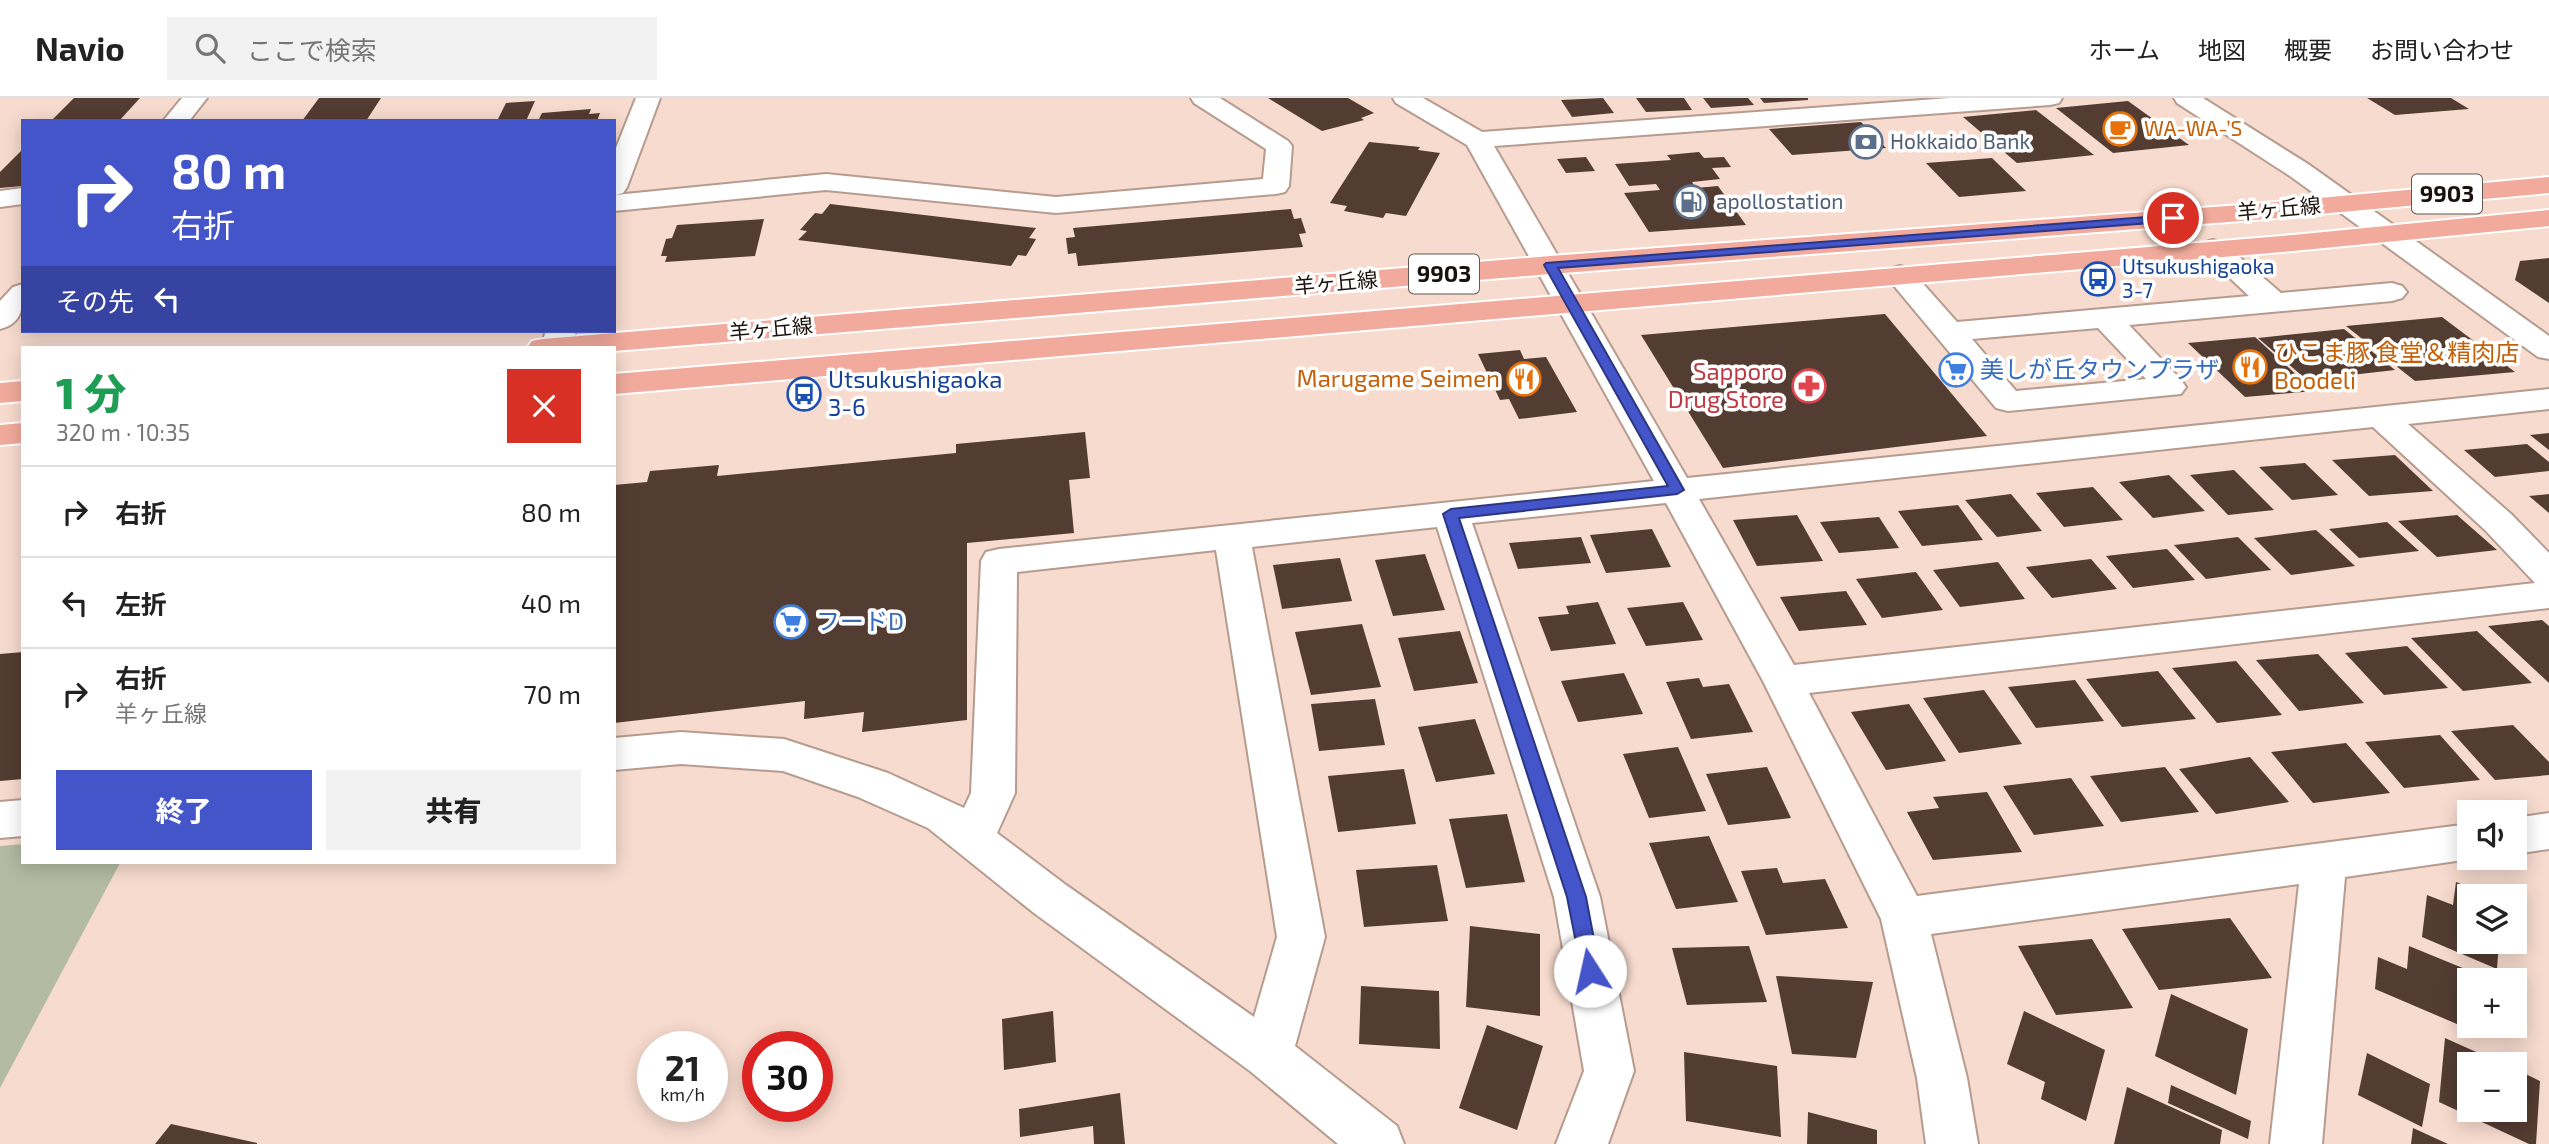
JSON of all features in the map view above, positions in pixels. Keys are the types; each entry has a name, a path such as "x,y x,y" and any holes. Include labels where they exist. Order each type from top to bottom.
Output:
{"main road":[{"name":"羊ヶ丘線","path":"554,344 2549,186"},
{"name":"羊ヶ丘線","path":"616,384 2389,234 2549,218"},
{"path":"0,393 21,391"},
{"path":"0,435 21,433"}],"street":[{"path":"177,119 195,98"},
{"path":"616,182 648,98"},
{"path":"616,203 826,182 1056,205 1276,186 1279,146 1203,98"},
{"path":"1405,98 1477,140 1572,303 1783,681 1904,918 1942,1078 1952,1144"},
{"path":"1477,140 2050,98"},
{"path":"2186,98 2289,163 2549,350"},
{"path":"0,199 21,196"},
{"path":"2213,249 2275,303"},
{"path":"1900,275 2008,401 2170,387"},
{"path":"1948,332 2392,292"},
{"path":"0,320 21,295"},
{"path":"2106,318 2214,433"},
{"path":"2020,400 2060,450"},
{"path":"973,838 993,793 999,561 2549,400"},
{"path":"2380,416 2498,522 2549,575"},
{"path":"1451,514 1577,897 1609,1071 1581,1144"},
{"path":"1232,538 1301,937 1268,1055"},
{"path":"1783,681 2549,595"},
{"path":"616,754 681,748 784,755 873,785 943,816 1050,899 1268,1055 1378,1144"},
{"path":"0,820 21,818"},
{"path":"2527,834 2549,831"},
{"path":"1904,918 2457,843"},
{"path":"2296,1144 2324,860"}],"green space":[{"path":"21,844 21,864 119,864 0,1088 0,846"}],"building":[{"path":"74,98 140,98 121,119 53,119"},
{"path":"319,98 381,98 367,119 303,119"},
{"path":"1268,98 1348,98 1374,113 1361,118 1364,120 1322,131"},
{"path":"1603,98 1614,113 1572,117 1561,100"},
{"path":"1636,98 1684,98 1692,110 1646,112"},
{"path":"1703,98 1748,98 1754,105 1711,108"},
{"path":"1760,98 1808,98 1808,100 1764,103"},
{"path":"2367,98 2451,98 2469,109 2395,115"},
{"path":"535,101 527,119 498,119 506,103"},
{"path":"2128,101 2189,145 2113,153 2056,108"},
{"path":"591,109 589,114 600,113 598,119 539,119 542,113"},
{"path":"2036,110 2094,155 2017,163 1963,117"},
{"path":"1861,122 1886,148 1792,155 1769,129"},
{"path":"1369,142 1420,147 1418,150 1440,153 1406,216 1386,213 1383,218 1344,211 1347,206 1330,203"},
{"path":"21,151 21,186 0,188 0,172"},
{"path":"1699,152 1704,158 1724,157 1731,167 1712,168 1720,179 1692,182 1696,188 1718,186 1746,225 1649,232 1624,193 1660,190 1656,184 1629,186 1615,164 1671,160 1667,155"},
{"path":"1586,157 1595,171 1566,173 1557,159"},
{"path":"1992,158 2026,191 1959,197 1926,163"},
{"path":"830,204 1036,228 1029,238 1036,239 1026,256 1018,255 1011,266 798,240 807,231 800,230 815,213 822,214"},
{"path":"1291,209 1294,219 1301,218 1306,233 1299,234 1303,247 1078,266 1076,253 1068,254 1066,238 1075,237 1073,228"},
{"path":"764,219 755,256 665,262 667,256 661,256 666,239 672,238 677,225"},
{"path":"2549,258 2549,303 2515,280 2520,261"},
{"name":"Sapporo Drug Store","path":"1885,314 1987,436 1723,468 1641,335"},
{"path":"2442,317 2515,372 2415,381 2346,326"},
{"path":"2344,329 2395,370 2307,380 2258,338"},
{"name":"ひこま豚 食堂＆精肉店 Boodeli","path":"2255,337 2314,391 2245,397 2188,343"},
{"name":"Marugame Seimen","path":"1520,350 1524,359 1546,357 1577,412 1519,419 1509,399 1500,400 1478,354"},
{"name":"フードD","path":"1085,432 1090,478 1069,480 1074,533 967,543 967,720 862,732 864,712 804,719 805,701 616,723 616,485 647,482 650,471 719,465 717,476 956,453 956,444"},
{"path":"2549,433 2549,450 2530,435"},
{"path":"2527,444 2549,462 2549,471 2495,477 2464,450"},
{"path":"2395,455 2433,491 2369,496 2332,460"},
{"path":"2305,463 2338,495 2292,500 2259,467"},
{"path":"2234,470 2274,510 2228,515 2190,475"},
{"path":"2169,475 2205,511 2153,518 2119,482"},
{"path":"2093,487 2123,520 2064,527 2036,493"},
{"path":"2011,494 2042,531 1997,537 1965,500"},
{"path":"2549,494 2549,513 2529,496"},
{"path":"1958,505 1983,540 1922,546 1898,511"},
{"path":"1797,515 1823,561 1757,566 1733,520"},
{"path":"2457,515 2497,550 2437,557 2398,521"},
{"path":"1879,517 1899,548 1839,553 1820,522"},
{"path":"2387,522 2419,551 2359,558 2329,529"},
{"path":"1652,529 1671,567 1606,573 1590,535"},
{"path":"2316,530 2355,566 2291,575 2254,538"},
{"path":"1581,537 1591,563 1518,569 1509,543"},
{"path":"2238,537 2271,570 2206,579 2174,545"},
{"path":"2167,549 2195,580 2133,588 2106,556"},
{"path":"1425,554 1445,610 1393,616 1375,560"},
{"path":"1340,558 1352,601 1282,609 1273,565"},
{"path":"2091,559 2117,589 2052,598 2026,567"},
{"path":"1998,562 2025,599 1960,607 1933,570"},
{"path":"1916,572 1943,610 1882,618 1856,579"},
{"path":"1846,591 1867,625 1799,631 1780,597"},
{"path":"1598,602 1616,644 1551,651 1538,617 1569,614 1566,606"},
{"path":"1683,602 1703,640 1646,646 1627,608"},
{"path":"2542,620 2549,626 2549,683 2488,626"},
{"path":"1362,624 1381,687 1311,695 1295,632"},
{"path":"1460,631 1478,683 1414,691 1398,638"},
{"path":"2477,631 2532,683 2463,691 2411,638"},
{"path":"2407,646 2448,688 2384,695 2345,653"},
{"path":"21,652 21,779 0,781 0,654"},
{"path":"2318,654 2364,703 2299,711 2256,660"},
{"path":"2236,661 2282,715 2217,723 2172,668"},
{"path":"2158,671 2196,719 2122,727 2086,679"},
{"path":"1624,673 1643,714 1578,722 1561,681"},
{"path":"1699,678 1703,687 1729,684 1753,732 1691,739 1666,682"},
{"path":"2075,680 2104,721 2036,728 2008,687"},
{"path":"1984,690 2022,744 1959,753 1923,698"},
{"path":"1375,699 1385,745 1319,751 1311,704"},
{"path":"1909,704 1946,761 1886,770 1851,712"},
{"path":"1475,719 1495,774 1436,782 1418,727"},
{"path":"2513,725 2549,762 2549,775 2495,780 2451,731"},
{"path":"2440,735 2480,780 2404,788 2365,742"},
{"path":"2346,743 2390,793 2313,803 2271,752"},
{"path":"1678,747 1706,811 1649,818 1623,754"},
{"path":"2250,757 2289,802 2216,814 2179,769"},
{"path":"1767,767 1791,818 1728,825 1706,774"},
{"path":"2165,767 2199,812 2121,822 2090,776"},
{"path":"1404,769 1416,824 1338,832 1328,776"},
{"path":"2071,778 2104,826 2034,835 2003,786"},
{"path":"1987,792 2022,852 1933,860 1907,812 1939,808 1933,797"},
{"path":"1507,814 1525,882 1466,888 1449,819"},
{"path":"1709,836 1738,902 1676,909 1649,843"},
{"path":"1437,865 1448,921 1364,927 1356,870"},
{"path":"1777,868 1783,883 1825,879 1848,928 1766,935 1741,871"},
{"path":"2456,882 2461,884 2457,884 2457,952 2422,937 2427,895 2453,905"},
{"path":"2230,918 2272,978 2159,990 2122,929"},
{"path":"1470,926 1540,934 1540,1016 1466,1007"},
{"path":"2092,939 2133,1008 2056,1015 2018,946"},
{"path":"1749,946 1767,1002 1687,1005 1672,948"},
{"path":"2409,946 2463,968 2457,968 2457,1024 2375,989 2378,957 2407,969"},
{"path":"2462,954 2498,954 2497,968"},
{"path":"1776,976 1873,982 1856,1058 1792,1054"},
{"path":"1361,986 1439,991 1440,1049 1359,1044"},
{"path":"2171,994 2248,1029 2236,1095 2155,1056"},
{"path":"1053,1011 1056,1062 1004,1070 1002,1019"},
{"path":"2024,1011 2105,1050 2086,1121 2041,1099 2045,1082 2007,1064"},
{"path":"1487,1025 1543,1046 1517,1130 1459,1108"},
{"path":"2445,1038 2476,1052 2457,1052 2457,1110 2439,1102"},
{"path":"1684,1052 1777,1066 1781,1137 1686,1121"},
{"path":"2367,1053 2430,1084 2422,1127 2358,1095"},
{"path":"2527,1075 2540,1081 2536,1144 2529,1144 2482,1122 2527,1122"},
{"path":"2171,1085 2251,1121 2248,1139 2168,1103"},
{"path":"2127,1087 2222,1130 2220,1144 2114,1144"},
{"path":"1120,1093 1125,1144 1094,1144 1093,1126 1020,1137 1019,1109"},
{"path":"1808,1112 1877,1130 1877,1144 1807,1144"},
{"path":"171,1124 257,1143 257,1144 155,1144"},
{"path":"2413,1128 2448,1144 2411,1144"}],"place":[{"name":"WA-WA-’S","path":"2120,129"},
{"name":"Hokkaido Bank","path":"1866,142"},
{"name":"apollostation","path":"1691,202"},
{"name":"Utsukushigaoka 3-7","path":"2098,279"},
{"name":"ひこま豚 食堂＆精肉店 Boodeli","path":"2250,367"},
{"name":"美しが丘タウンプラザ","path":"1956,370"},
{"name":"Marugame Seimen","path":"1524,379"},
{"name":"Sapporo Drug Store","path":"1809,386"},
{"name":"Utsukushigaoka 3-6","path":"804,394"},
{"name":"フードD","path":"791,622"}],"route":[{"path":"1590,971 1577,897 1451,514 1677,490 1550,265 2173,218"}]}
